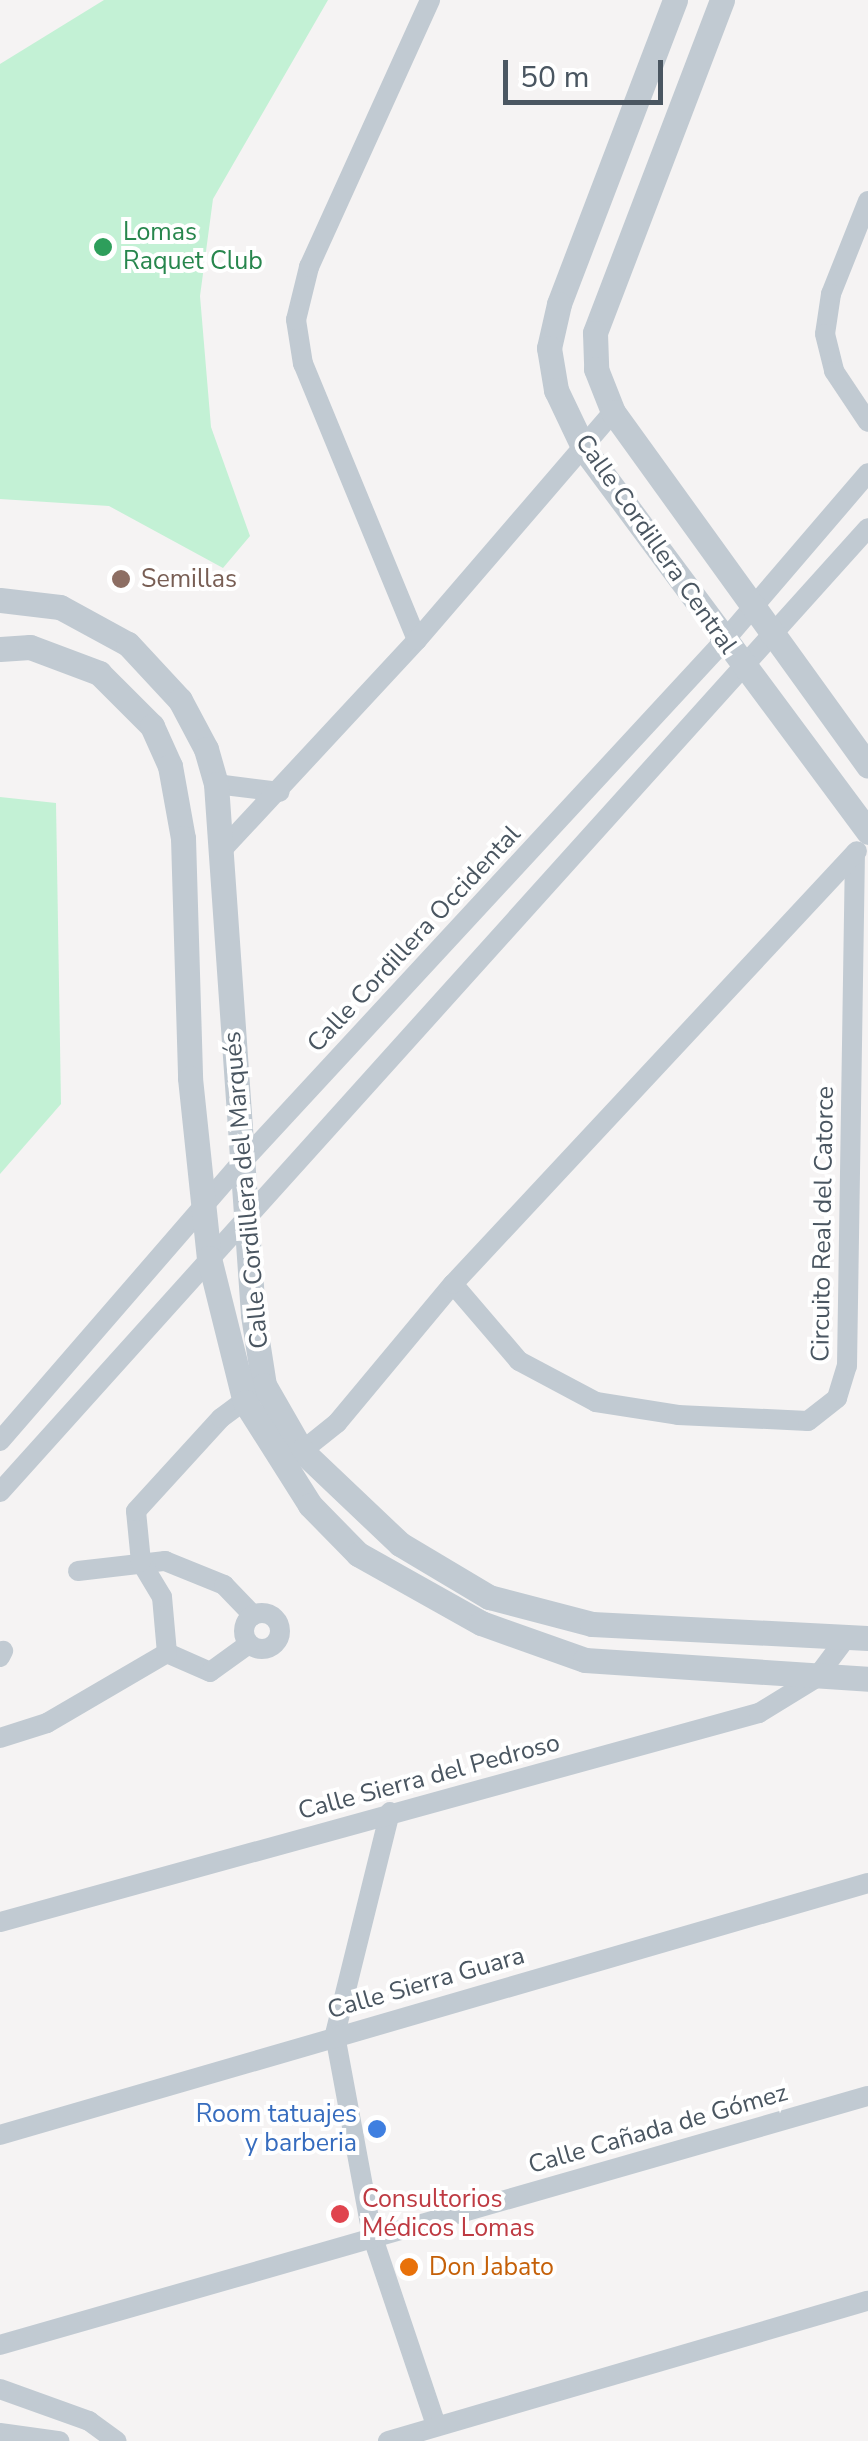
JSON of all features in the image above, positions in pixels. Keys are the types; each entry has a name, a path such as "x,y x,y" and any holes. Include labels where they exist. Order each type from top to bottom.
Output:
{"street":[{"path":"417,640 302,364 296,320 309,267 430,0"},
{"name":"Calle Cordillera Central","path":"675,0 559,304 549,348 556,390 584,449 745,668 864,842"},
{"name":"Calle Cordillera Central","path":"722,0 595,333 596,369 613,412 868,766"},
{"path":"868,201 830,294 825,334 834,371 868,422"},
{"path":"221,852 417,640 613,412"},
{"name":"Calle Cordillera Occidental","path":"0,1441 241,1162 724,640 868,473"},
{"path":"0,1492 868,528"},
{"name":"Calle Cordillera del Marqués","path":"0,600 60,607 93,621 128,644 180,700 216,784 247,1217 255,1394 302,1451 400,1544 489,1597 592,1624 857,1638"},
{"path":"74,662 93,621"},
{"name":"Calle Cordillera del Marqués","path":"0,649 30,647 74,662 125,692 152,726 170,766 183,838 190,1078 209,1258 255,1394 310,1505 358,1554 481,1624 585,1660 868,1679"},
{"path":"216,784 280,792"},
{"path":"302,1451 337,1423 453,1284 864,842"},
{"name":"Circuito Real del Catorce","path":"453,1284 519,1361 596,1402 678,1415 808,1420 837,1398 847,1366 864,842"},
{"path":"190,1078 236,1081"},
{"path":"168,1653 162,1597 140,1562 136,1511 221,1418 255,1394"},
{"path":"78,1571 103,1573 140,1562 202,1572 252,1615 274,1616 281,1633 266,1649 249,1644"},
{"path":"249,1644 244,1627 252,1615"},
{"name":"Calle Sierra del Pedroso","path":"0,1922 759,1713 816,1678 857,1638"},
{"path":"168,1653 210,1672 249,1644"},
{"path":"0,1738 47,1723 168,1653"},
{"path":"390,1812 335,2035 372,2234 436,2426"},
{"name":"Calle Sierra Guara","path":"0,2135 868,1883"},
{"name":"Calle Cañada de Gómez","path":"0,2345 372,2234 868,2096"},
{"path":"388,2441 868,2302"},
{"path":"0,2390 89,2421 117,2441"},
{"path":"0,2433 59,2441"}],"green space":[{"name":"Lomas Raquet Club","path":"104,0 328,0 213,199 200,296 211,427 250,536 223,568 109,506 0,499 0,64"},
{"path":"0,797 56,803 61,1104 0,1174"}],"place":[{"name":"Lomas Raquet Club","path":"103,247"},
{"name":"Semillas","path":"121,579"},
{"name":"Room tatuajes y barberia","path":"377,2129"},
{"name":"Consultorios Médicos Lomas","path":"340,2214"},
{"name":"Don Jabato","path":"409,2267"}]}
